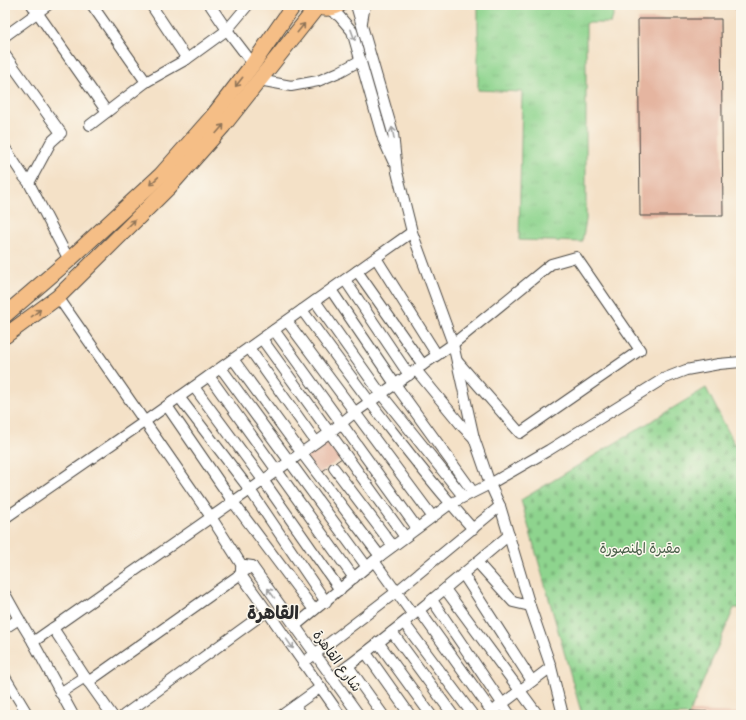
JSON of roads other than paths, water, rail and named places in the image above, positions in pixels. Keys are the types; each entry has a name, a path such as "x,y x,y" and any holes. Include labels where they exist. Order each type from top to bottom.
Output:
{"highway":[{"path":"5,315 69,260 161,175 213,116 253,64 294,5"},
{"path":"5,336 58,297 169,187 223,126 259,80 324,6"}],"street":[{"path":"5,36 35,9 48,5"},
{"path":"92,5 146,82"},
{"path":"151,5 187,59"},
{"path":"210,5 253,64"},
{"path":"90,126 146,82 187,59 227,30 248,5"},
{"path":"356,5 393,133 397,172 412,232 453,344 474,438 490,484 500,506 530,606 551,667 563,715"},
{"path":"362,26 365,5"},
{"path":"324,6 339,16 352,30 383,138 397,172"},
{"path":"35,9 107,112"},
{"path":"5,55 61,133 51,142 29,183"},
{"path":"259,80 292,86 318,82 361,60"},
{"path":"5,148 29,183 69,260"},
{"path":"5,518 180,397 412,232"},
{"path":"33,642 250,490 369,402 453,344 551,264 576,257 640,350 520,433 457,362"},
{"path":"376,258 437,355"},
{"path":"357,271 416,370"},
{"path":"345,280 416,370 462,426 474,438"},
{"path":"330,290 473,492"},
{"path":"58,297 211,517 241,570 87,679 60,693"},
{"path":"315,301 381,394 463,496"},
{"path":"302,310 369,402 450,504 472,529"},
{"path":"287,321 432,516"},
{"path":"274,330 417,528"},
{"path":"262,339 405,537"},
{"path":"248,348 316,442"},
{"path":"233,359 301,452 396,592 416,613 490,713 551,667"},
{"path":"295,626 393,546 432,516 463,496 490,484 550,450 663,379 686,370 741,362"},
{"path":"221,368 289,462 374,561"},
{"path":"209,376 354,578"},
{"path":"194,387 263,480 340,590"},
{"path":"180,397 250,490 326,602"},
{"path":"167,406 233,502 314,610"},
{"path":"334,468 393,546"},
{"path":"304,663 396,592 500,506"},
{"path":"332,678 404,623 508,535"},
{"path":"477,562 513,602 530,606"},
{"name":"شارع القاهرة","path":"340,715 267,611 241,570 252,566 359,715"},
{"path":"463,574 532,681"},
{"path":"445,589 538,715"},
{"path":"5,594 73,715"},
{"path":"432,600 510,715"},
{"path":"124,715 267,611"},
{"path":"5,628 19,620"},
{"path":"404,623 473,715"},
{"path":"53,628 112,715"},
{"path":"392,632 453,715"},
{"path":"378,642 431,715"},
{"path":"366,652 410,715"},
{"path":"348,666 383,715"},
{"path":"5,677 28,715"},
{"path":"282,715 321,687"},
{"path":"295,706 301,715"}],"district":[{"name":"القاهرة","path":"273,613"}],"park label":[{"name":"مقبرة المنصورة","path":"640,548"}]}
